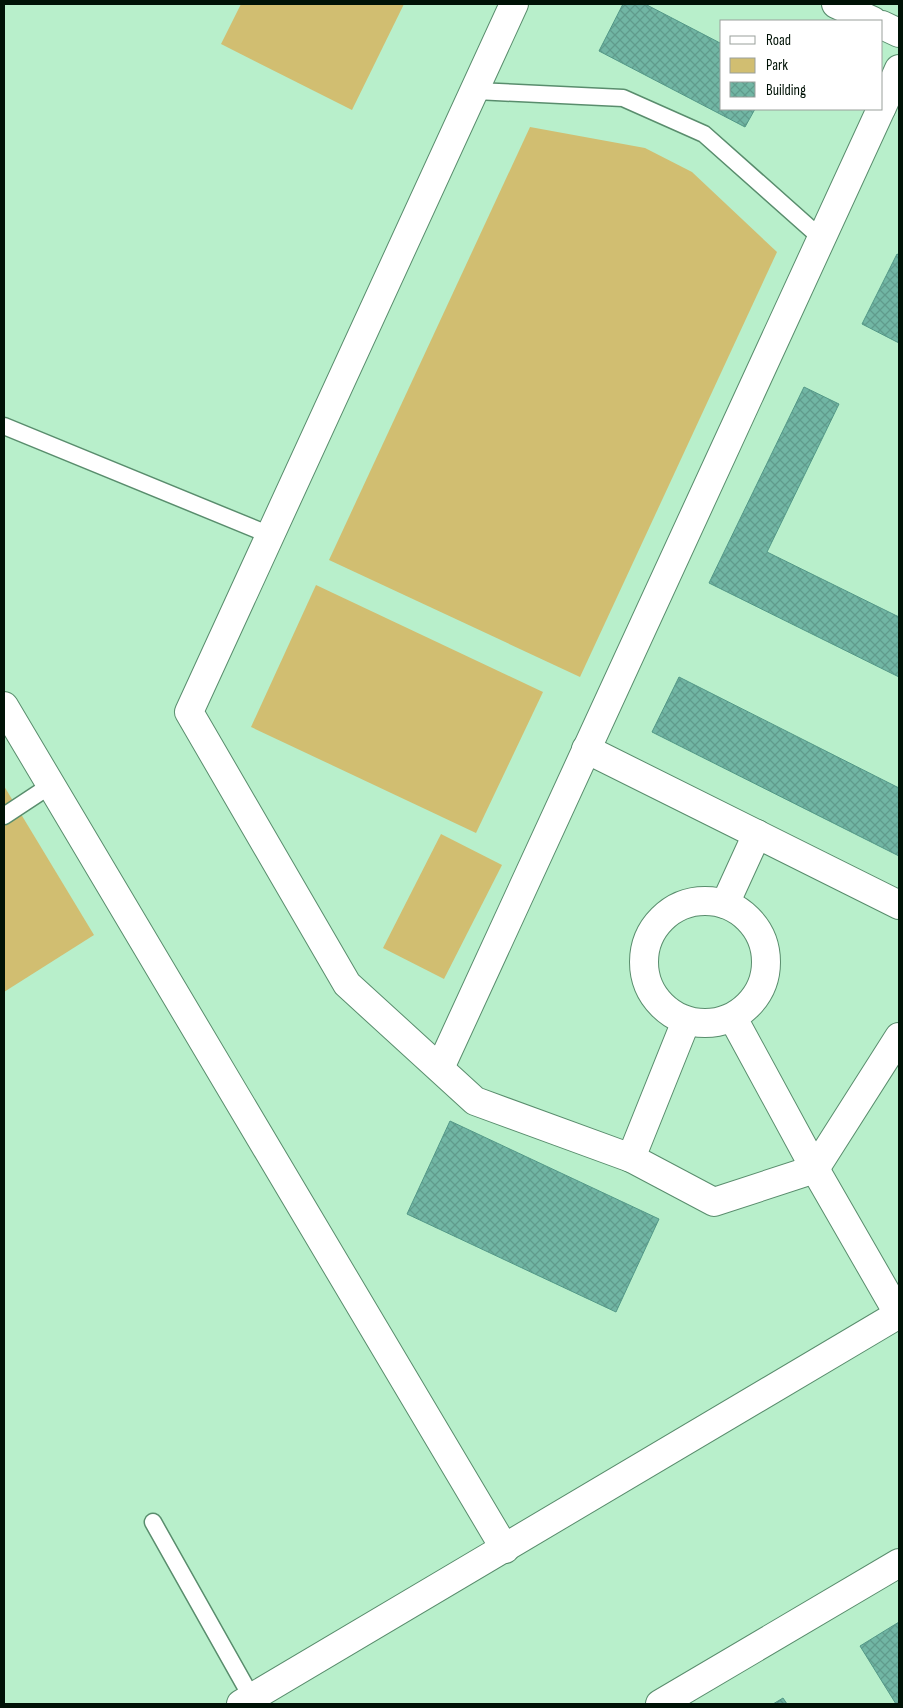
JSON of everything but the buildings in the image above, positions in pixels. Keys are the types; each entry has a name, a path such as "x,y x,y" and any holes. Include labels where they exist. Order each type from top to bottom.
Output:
{"street":[{"path":"514,4 476,91 189,712 347,984 475,1101 631,1158 714,1202 815,1169 899,1037"},
{"path":"836,4 871,20"},
{"path":"883,25 899,33"},
{"path":"883,104 899,68"},
{"path":"440,1068 880,110"},
{"path":"4,706 505,1549"},
{"path":"586,749 899,905"},
{"path":"725,904 757,834"},
{"path":"706,900 725,904 743,913 757,929 766,948 767,968 761,988 750,1005 733,1018 710,1023 686,1021 669,1012 656,998 647,981 644,961 647,942 656,925 670,911 687,903 706,900"},
{"path":"247,1701 899,1314 815,1169 733,1018"},
{"path":"631,1158 686,1021"},
{"path":"660,1704 899,1563"}],"lane":[{"path":"476,91 623,98 704,134 821,238"},
{"path":"4,426 270,536"},
{"path":"4,816 51,785"},
{"path":"153,1522 247,1701"}],"green space":[{"path":"241,4 404,4 352,110 221,44"},
{"path":"530,127 645,148 692,172 777,252 580,677 329,560"},
{"path":"316,585 543,692 476,833 251,727"},
{"path":"4,786 94,935 4,992"},
{"path":"441,834 502,865 444,979 383,948"}]}
